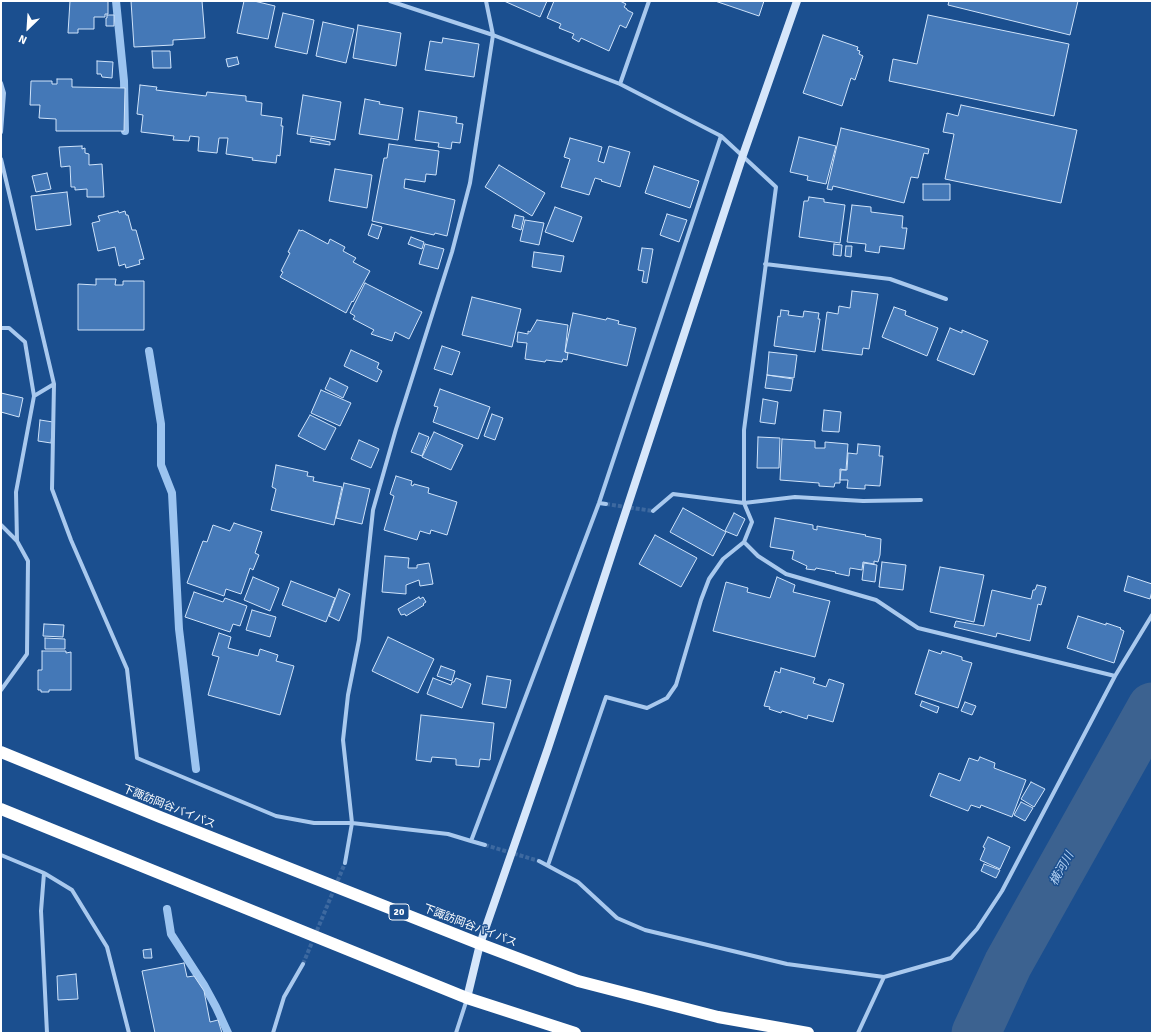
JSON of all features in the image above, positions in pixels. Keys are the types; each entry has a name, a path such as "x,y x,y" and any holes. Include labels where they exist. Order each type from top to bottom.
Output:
{"highway":[{"name":"下諏訪岡谷バイパス","path":"1,752 160,818 578,981 718,1017 808,1033"},
{"path":"1,809 467,998 575,1033"}],"street":[{"path":"390,1 493,35 620,84 721,136 776,187 744,430 744,503 752,522 744,542 723,559 709,579 701,600 676,685 667,698 647,708 606,697 548,865"},
{"path":"345,863 352,823 343,740 348,695 359,640 373,510 396,429 452,252 470,183 493,35 486,1"},
{"path":"620,84 649,1"},
{"path":"456,1033 467,998 480,944 548,748 743,155 797,1"},
{"path":"1,83 4,93 1,132"},
{"path":"471,841 599,502 721,136"},
{"path":"1,159 54,384 52,489 71,540 127,669 137,758 276,816 314,823 352,823 448,834 485,845"},
{"path":"766,264 890,279 946,299"},
{"path":"1,328 9,328 25,342 34,396 16,492 17,541"},
{"path":"34,396 54,384"},
{"path":"653,511 673,494 744,503 796,497 863,501 921,500"},
{"path":"599,502 606,504"},
{"path":"1,525 17,541 28,562 27,654 1,690"},
{"path":"744,542 758,556 786,574 876,600 918,628 1115,676"},
{"path":"539,861 578,882 617,918 645,930 787,964 884,978 951,958 977,929 1002,890 1115,676 1152,615"},
{"path":"1,855 44,873 72,890 107,947 129,1033"},
{"path":"44,873 41,911 47,1033"},
{"path":"273,1033 284,997 303,964"},
{"path":"858,1033 884,978"}],"building":[{"path":"70,1 108,1 108,14 105,14 105,17 94,17 94,29 78,29 78,33 68,33"},
{"path":"131,1 202,1 205,38 173,40 173,45 134,47"},
{"path":"244,1 254,1 275,6 268,39 237,33"},
{"path":"504,1 547,1 540,17"},
{"path":"554,1 620,1 626,4 624,7 627,10 633,13 626,28 620,25 609,51 581,38 579,42 572,38 574,34 559,28 561,24 547,18"},
{"path":"715,1 764,1 759,16"},
{"path":"949,1 1078,1 1070,35 948,5"},
{"path":"283,13 314,20 307,54 275,47"},
{"path":"107,15 114,15 114,26 106,26"},
{"path":"928,15 1069,44 1054,116 889,81 893,59 917,64"},
{"path":"323,22 354,29 346,63 316,56"},
{"path":"358,25 401,33 396,66 353,58"},
{"path":"823,35 858,47 857,50 860,51 859,54 863,56 855,80 851,78 842,106 803,93"},
{"path":"443,38 479,44 474,77 425,70 430,41 442,43"},
{"path":"152,51 170,51 171,68 153,68"},
{"path":"237,57 239,64 228,67 226,59"},
{"path":"97,61 113,62 112,78 102,77 101,74 97,74"},
{"path":"57,79 72,79 72,87 125,88 124,131 56,131 56,119 39,118 40,105 30,105 31,81 52,81 52,84 57,84"},
{"path":"140,85 157,87 156,90 206,96 207,92 246,96 246,101 262,103 261,115 282,118 281,126 283,126 280,156 277,155 276,163 252,160 253,158 226,154 228,138 219,138 217,153 198,151 199,137 190,136 189,141 173,140 174,136 141,132 143,115 137,114"},
{"path":"303,95 341,102 335,140 297,134"},
{"path":"365,99 380,102 379,104 403,108 398,140 359,134"},
{"path":"961,105 1077,130 1061,203 945,179 954,134 943,132 947,113 958,116"},
{"path":"419,111 457,117 456,123 463,124 460,143 452,142 451,149 438,147 439,143 415,140"},
{"path":"841,128 929,149 928,154 924,153 918,178 911,177 904,203 833,186 832,190 827,189"},
{"path":"799,137 836,146 826,184 807,180 808,176 790,172"},
{"path":"311,138 330,142 330,145 310,142"},
{"path":"570,138 602,147 598,161 604,163 609,146 630,152 620,187 595,178 589,195 561,187 570,159 564,157"},
{"path":"389,144 439,151 436,175 426,174 425,182 405,179 404,188 455,200 447,236 435,233 434,235 372,221 384,158 387,158"},
{"path":"82,146 82,149 85,148 85,153 89,154 89,165 102,164 104,197 87,197 87,189 75,190 75,187 71,187 70,166 61,167 59,147"},
{"path":"499,165 545,193 532,216 485,187"},
{"path":"654,166 699,181 690,208 645,193"},
{"path":"335,169 372,175 367,208 329,201"},
{"path":"47,173 51,189 36,192 32,176"},
{"path":"923,184 950,184 950,200 923,200"},
{"path":"67,192 71,225 36,230 31,196"},
{"path":"809,197 824,199 824,202 845,205 840,243 799,237 804,201 808,201"},
{"path":"852,205 871,207 871,212 903,216 902,228 907,228 904,249 880,246 879,253 865,251 866,244 847,242"},
{"path":"555,207 582,217 573,242 545,232"},
{"path":"118,211 119,213 125,211 126,215 128,215 132,230 136,230 144,259 139,260 140,264 126,268 125,264 119,266 115,247 98,251 92,223 100,221 98,216"},
{"path":"667,214 687,220 679,242 660,235"},
{"path":"515,215 524,217 521,230 512,227"},
{"path":"525,220 544,223 539,245 520,241"},
{"path":"372,224 382,227 378,239 368,235"},
{"path":"299,230 302,230 328,244 330,239 345,247 343,251 356,258 353,262 370,271 346,313 280,277 283,272 281,271 290,253 288,252"},
{"path":"411,237 424,242 422,249 408,244"},
{"path":"425,244 444,249 438,269 419,264"},
{"path":"834,244 842,245 841,256 833,255"},
{"path":"846,246 852,246 851,257 845,256"},
{"path":"642,248 653,249 647,283 642,282 644,271 638,270"},
{"path":"534,252 564,256 561,272 532,267"},
{"path":"96,279 116,279 115,285 123,285 123,281 144,281 144,330 78,330 78,284 96,285"},
{"path":"365,283 422,312 409,339 395,332 392,341 371,334 374,330 353,319 355,316 350,313"},
{"path":"852,291 878,294 869,349 863,348 862,355 822,350 827,312 838,314 839,306 850,308"},
{"path":"472,297 521,309 512,347 462,335"},
{"path":"894,307 906,311 905,315 938,328 927,356 882,337"},
{"path":"781,310 789,311 788,315 803,317 804,311 819,313 818,319 820,319 815,352 774,346 778,316 780,317"},
{"path":"573,313 606,320 607,318 619,321 618,324 636,328 627,366 565,352"},
{"path":"537,320 568,325 565,352 568,353 567,360 563,359 562,362 546,360 545,362 525,359 527,343 517,342 518,332 528,334 528,331 530,332"},
{"path":"950,328 962,333 962,330 988,341 974,375 937,360"},
{"path":"442,346 460,352 452,375 434,369"},
{"path":"351,350 379,363 377,368 382,371 377,382 344,366"},
{"path":"769,352 797,355 794,378 767,375"},
{"path":"767,375 793,379 791,391 765,388"},
{"path":"330,378 348,387 343,398 325,389"},
{"path":"440,389 490,407 478,439 433,422 438,407 434,406"},
{"path":"321,390 351,403 340,426 311,413"},
{"path":"1,393 23,398 19,417 1,412"},
{"path":"763,399 778,402 775,424 760,422"},
{"path":"824,410 841,412 839,432 822,431"},
{"path":"492,414 503,418 495,440 484,436"},
{"path":"310,415 336,428 325,450 298,436"},
{"path":"40,420 53,422 51,443 38,441"},
{"path":"434,432 463,445 451,470 422,457"},
{"path":"419,433 429,437 422,456 411,452"},
{"path":"758,437 780,438 779,468 757,468"},
{"path":"782,439 815,441 815,448 825,448 825,442 848,444 846,470 840,469 840,483 835,483 834,487 819,486 819,483 780,480"},
{"path":"359,440 379,449 371,468 351,459"},
{"path":"858,444 880,446 879,456 883,456 880,486 865,485 865,489 847,488 848,480 840,480 841,470 847,470 848,453 857,454"},
{"path":"276,465 308,472 307,476 314,477 313,481 342,487 334,525 271,510 276,489 272,487"},
{"path":"396,476 412,481 411,485 413,486 414,484 429,488 428,493 457,502 447,535 431,530 430,534 420,531 417,540 384,530 394,496 390,494"},
{"path":"344,483 370,489 362,524 336,518"},
{"path":"683,508 726,532 713,556 670,532"},
{"path":"734,513 745,519 737,536 725,531"},
{"path":"775,518 813,525 813,529 817,530 817,526 881,539 878,562 874,561 874,564 863,562 862,570 850,568 849,576 816,568 815,570 806,569 807,566 792,559 794,551 770,547"},
{"path":"234,523 262,532 255,553 259,555 253,570 250,568 241,594 226,589 224,596 187,583 203,541 207,542 213,525 230,531"},
{"path":"655,535 697,558 681,587 639,564"},
{"path":"385,556 409,558 408,568 417,568 417,565 429,563 433,584 420,586 419,580 406,585 406,594 382,592"},
{"path":"882,562 906,565 903,590 879,587"},
{"path":"864,563 877,565 875,582 862,580"},
{"path":"940,567 984,575 974,622 930,612"},
{"path":"1128,576 1152,584 1150,599 1124,591"},
{"path":"253,577 279,588 270,611 244,600"},
{"path":"777,577 795,585 793,592 830,601 815,657 713,631 726,582 748,588 747,592 770,598"},
{"path":"291,581 335,598 326,622 282,605"},
{"path":"1037,585 1046,587 1041,605 1038,604 1030,641 997,633 996,637 954,627 956,621 984,626 992,590 1031,599 1033,590 1035,590"},
{"path":"339,589 350,594 339,621 329,616"},
{"path":"194,592 223,602 225,598 247,606 240,626 233,624 230,632 185,617"},
{"path":"419,597 420,599 423,597 426,602 423,604 424,605 406,616 405,614 401,615 398,609"},
{"path":"252,610 276,617 270,637 246,630"},
{"path":"1078,616 1106,625 1106,623 1121,628 1120,629 1124,631 1114,663 1067,648"},
{"path":"44,624 64,625 63,637 43,636"},
{"path":"219,633 231,637 228,648 258,656 260,649 278,655 276,661 294,666 280,715 208,695 219,657 212,655"},
{"path":"388,637 434,659 418,693 372,671"},
{"path":"45,638 65,639 65,649 45,649"},
{"path":"929,650 941,654 942,651 962,657 962,660 972,663 958,708 915,694"},
{"path":"42,651 71,652 71,690 49,690 49,692 41,692 41,690 38,690 38,670 42,670"},
{"path":"441,666 455,671 452,681 437,676"},
{"path":"781,668 815,678 813,683 826,687 829,679 844,684 833,722 808,715 807,719 782,711 781,713 769,709 770,707 764,706 775,671 780,673"},
{"path":"487,676 511,680 506,708 482,704"},
{"path":"433,678 451,685 456,678 471,684 462,708 427,694"},
{"path":"922,701 939,707 937,713 920,706"},
{"path":"965,702 976,706 972,715 961,711"},
{"path":"421,715 494,723 490,760 480,759 479,767 456,765 456,759 432,757 431,762 416,760"},
{"path":"980,757 995,763 994,768 1026,780 1012,817 981,805 980,808 971,805 968,811 930,796 939,773 960,781 969,758 978,761"},
{"path":"1031,782 1045,789 1034,807 1021,799"},
{"path":"1021,802 1033,808 1025,821 1014,815"},
{"path":"988,837 1010,847 1000,869 980,860 985,848 983,847"},
{"path":"984,864 1000,870 996,878 981,871"},
{"path":"151,949 152,958 144,958 143,950"},
{"path":"184,963 187,977 194,976 204,991 210,1022 218,1020 222,1033 155,1033 142,971"},
{"path":"76,974 78,999 58,1000 57,976"}],"waterway":[{"path":"116,1 124,81 125,131"},
{"path":"149,351 161,424 161,465 172,493 179,629 196,769"},
{"name":"横河川","path":"976,1033 1008,964 1152,707"},
{"path":"167,909 171,934 204,985 228,1033"}],"tunnel":[{"path":"606,504 653,511"},
{"path":"485,845 539,861"},
{"path":"303,964 345,863"}]}
